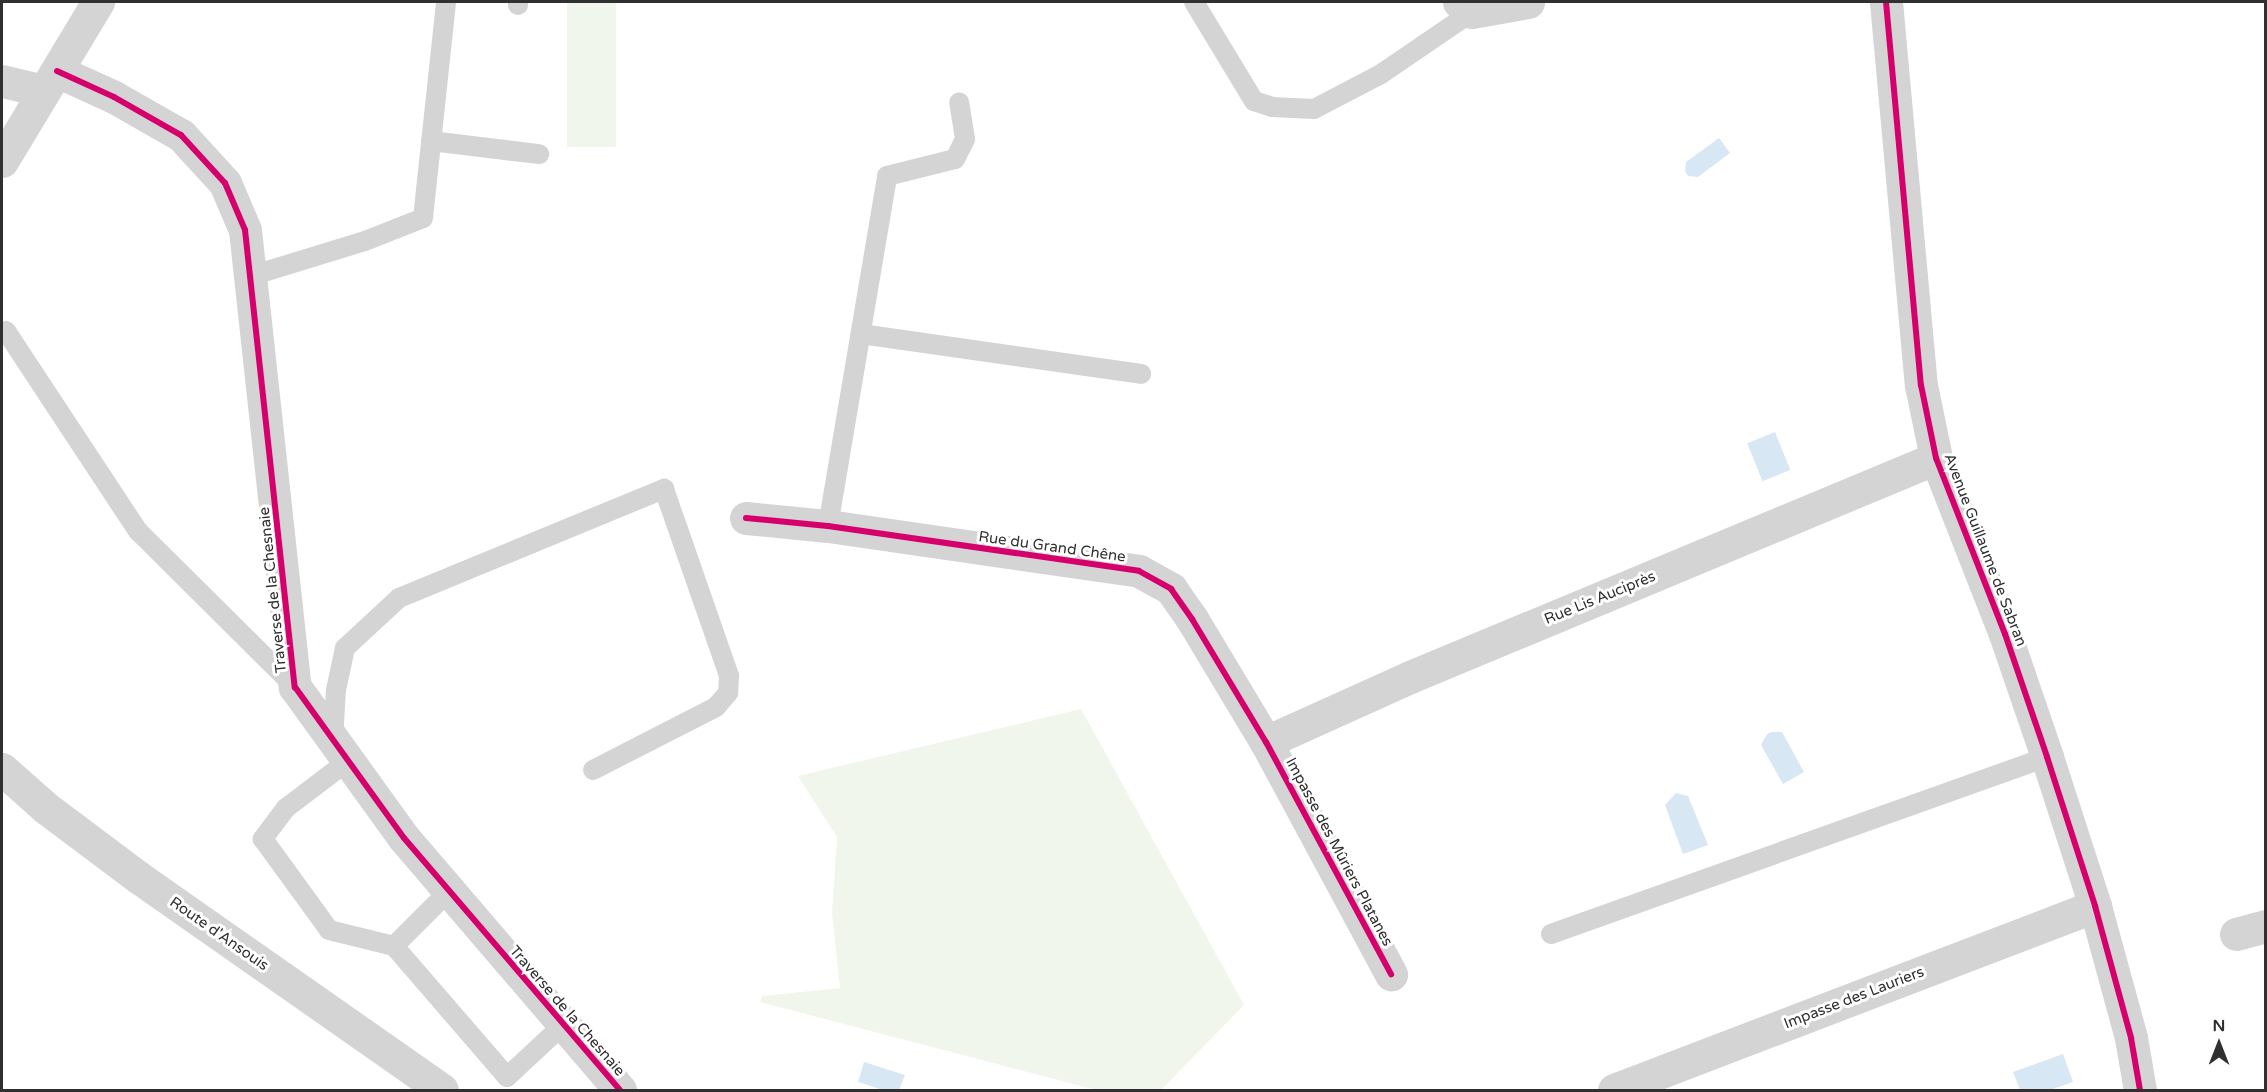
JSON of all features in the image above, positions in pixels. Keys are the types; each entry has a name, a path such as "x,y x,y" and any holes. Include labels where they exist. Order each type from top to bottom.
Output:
{"street":[{"path":"2,161 98,2"},
{"path":"1465,7 1528,2"},
{"name":"Avenue Guillaume de Sabran","path":"1886,2 1921,385 1936,458 2005,634 2047,757 2095,906 2131,1038 2140,1090"},
{"name":"Traverse de la Chesnaie","path":"2,81 51,81 114,97 181,135 225,183 245,230 295,687 404,838 620,1090"},
{"name":"Rue Lis Auciprès","path":"1266,742 1410,677 1936,458"},
{"name":"Rue du Grand Chêne","path":"746,518 828,526 1139,572 1171,589 1192,619 1266,742"},
{"name":"Impasse des Mûriers Platanes","path":"1266,742 1391,974"},
{"name":"Route d'Ansouis","path":"2,769 46,808 138,877 442,1090"},
{"name":"Impasse des Lauriers","path":"1614,1090 2095,906"},
{"path":"391,1056 412,1090"}],"lane":[{"path":"251,276 365,241 423,218 446,2"},
{"path":"1194,2 1254,101 1272,107 1314,109 1382,74 1465,7"},
{"path":"828,526 887,176 955,159 965,139 958,102"},
{"path":"431,141 539,154"},
{"path":"6,331 138,531 295,687"},
{"path":"861,334 1141,374"},
{"path":"563,1025 507,1077 394,945 329,930 263,839 286,808 340,750 336,690 345,648 399,598 664,489 729,676 728,693 716,707 593,770"},
{"path":"1551,934 2047,757"},
{"path":"394,945 449,891"}],"shaded area":[{"path":"567,2 616,2 616,147 567,147"},
{"path":"1081,709 1244,1005 1161,1090 1096,1090 760,1002 762,996 840,988 832,913 837,837 798,776"}],"water":[{"path":"1719,138 1730,153 1698,177 1688,176 1685,171 1686,162"},
{"path":"1775,432 1790,470 1763,481 1747,443"},
{"path":"1782,732 1804,772 1783,784 1761,745 1767,734"},
{"path":"1676,793 1688,796 1708,845 1683,854 1665,805"},
{"path":"2063,1054 2073,1082 2050,1090 2020,1090 2013,1072"},
{"path":"864,1062 905,1075 899,1090 883,1090 858,1082"}],"cycle path":[{"path":"1886,2 1921,385 1936,458 2005,634 2047,757 2095,906 2131,1038 2140,1090"},
{"path":"57,71 114,97 181,135 225,183 245,230 295,687 404,838 620,1090"},
{"path":"746,518 828,526 1139,571 1171,589 1192,619 1266,742 1391,974"}]}
